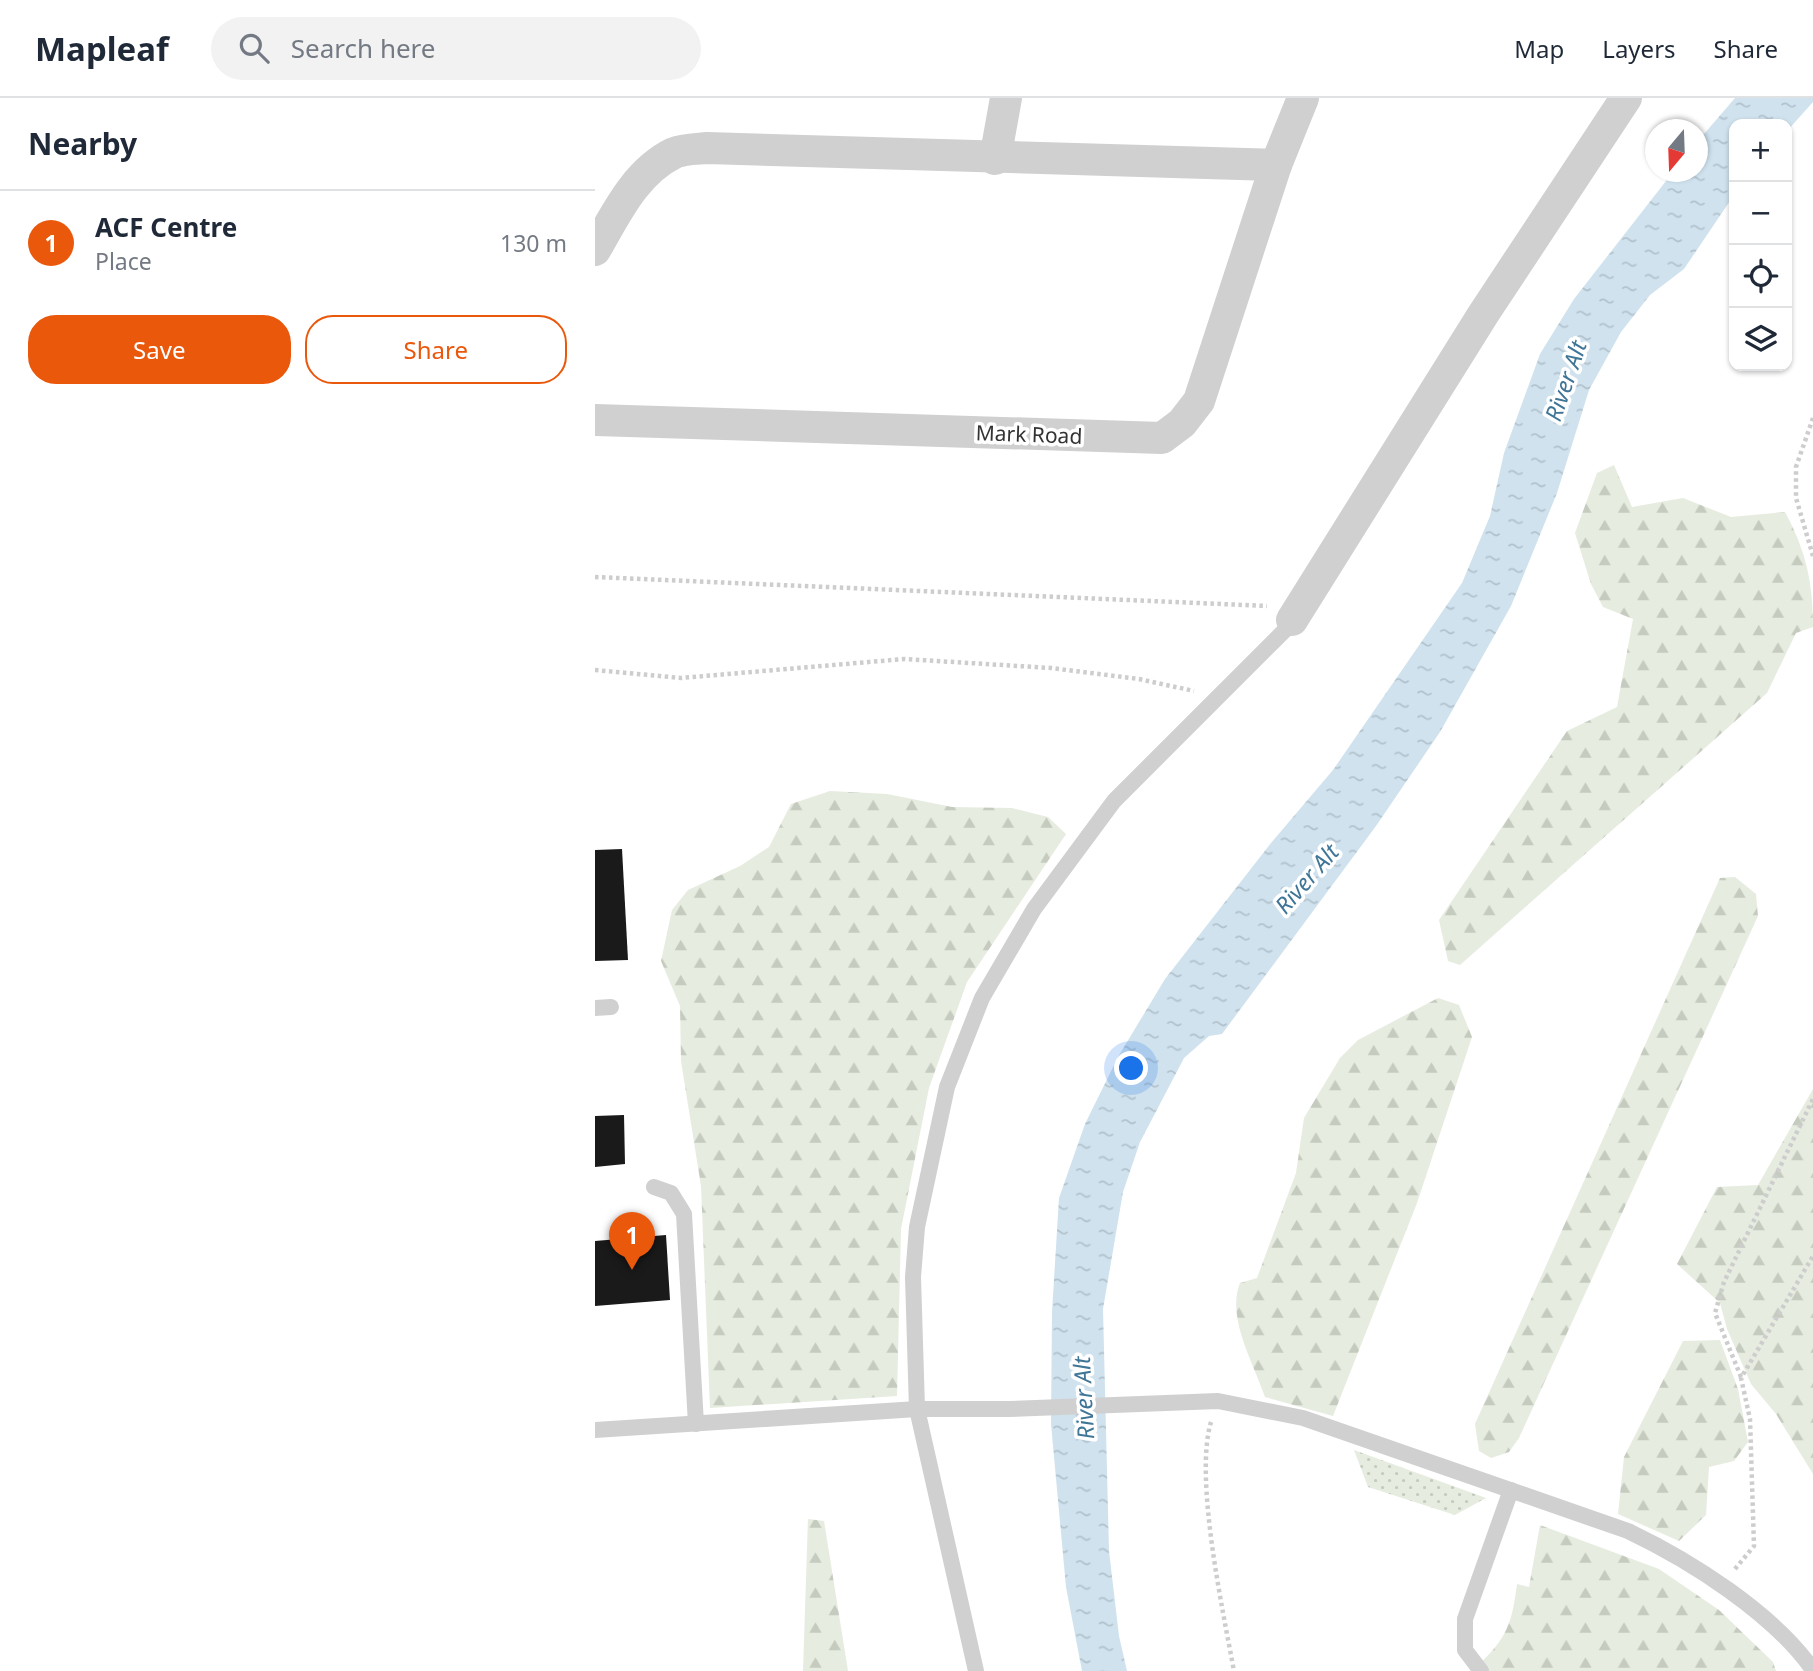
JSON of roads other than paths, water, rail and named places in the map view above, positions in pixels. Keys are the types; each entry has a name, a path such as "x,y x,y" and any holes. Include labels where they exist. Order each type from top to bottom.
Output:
{"street":[{"path":"995,159 1006,98"},
{"name":"Mark Road","path":"595,419 1162,438 1182,423 1199,401 1276,164 1303,98"},
{"path":"1295,614 1484,313 1626,98"},
{"path":"595,250 631,190 649,169 677,152 707,148 995,159 1276,164"}],"lane":[{"path":"976,1671 917,1409 913,1277 917,1227 947,1087 982,998 1034,909 1114,802 1295,614"},
{"path":"654,1187 671,1193 684,1214 696,1424"},
{"path":"595,1430 917,1409 1009,1409 1218,1401 1266,1408 1303,1418 1628,1531 1689,1562 1721,1585 1796,1646 1813,1670"},
{"path":"1481,1671 1465,1650 1465,1619 1511,1490"}],"water":[{"name":"River Alt","path":"1735,98 1813,98 1813,102 1792,125 1792,119 1729,119 1729,202 1684,269 1650,295 1621,332 1589,390 1557,493 1511,606 1440,732 1376,826 1222,1034 1209,1036 1184,1058 1140,1142 1123,1192 1103,1309 1109,1551 1119,1636 1127,1671 1082,1671 1066,1587 1051,1424 1052,1312 1059,1198 1085,1124 1118,1057 1165,979 1271,843 1333,770 1462,583 1490,516 1504,453 1540,354 1574,299 1665,182 1708,182 1708,129"}],"place":[{"name":"ACF Centre","path":"632,1270"}]}
